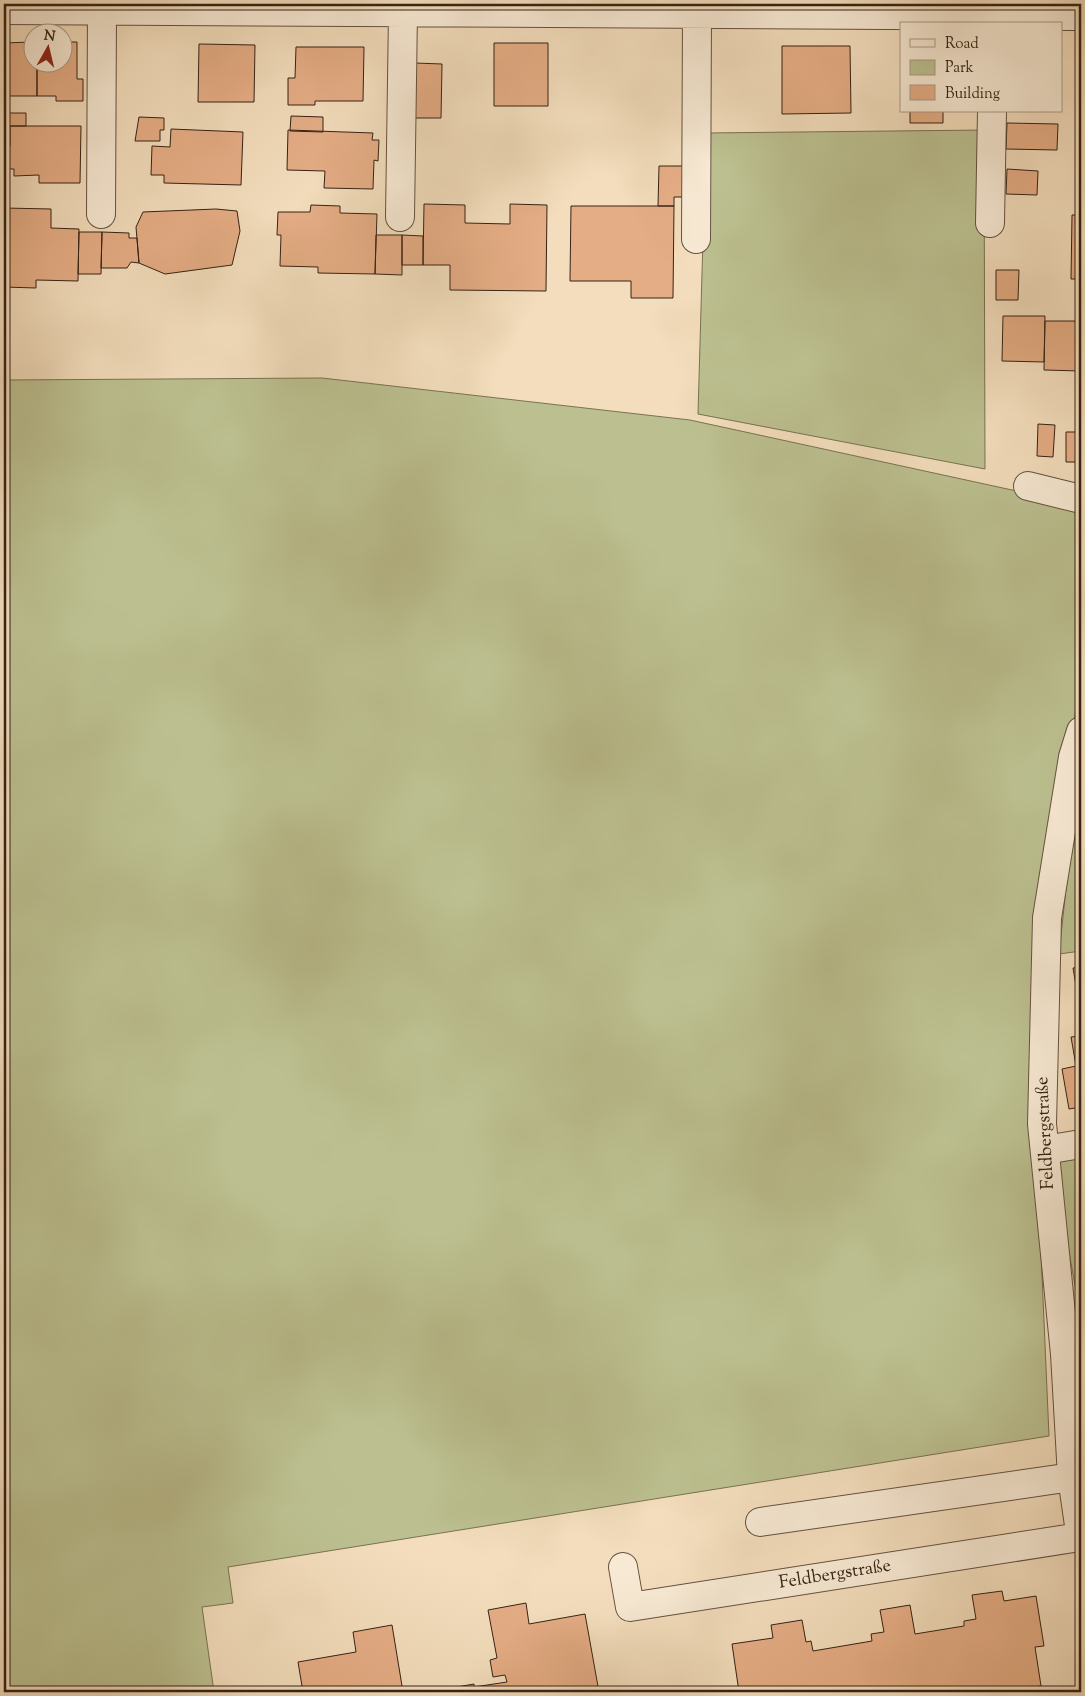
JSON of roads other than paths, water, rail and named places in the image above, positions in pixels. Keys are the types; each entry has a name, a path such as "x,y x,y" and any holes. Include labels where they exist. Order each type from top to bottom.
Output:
{"street":[{"path":"4,10 403,12 993,20 1081,16"},
{"path":"101,214 102,11"},
{"path":"400,217 403,12"},
{"path":"696,239 697,15"},
{"path":"990,223 992,112"},
{"path":"1028,486 1081,499"},
{"name":"Feldbergstraße","path":"622,1566 630,1607 1081,1538 1072,1477 1073,1352 1045,1150 1041,1086 1047,918 1073,757 1081,731"},
{"path":"1045,1150 1081,1144"},
{"path":"760,1522 1072,1477"}]}
